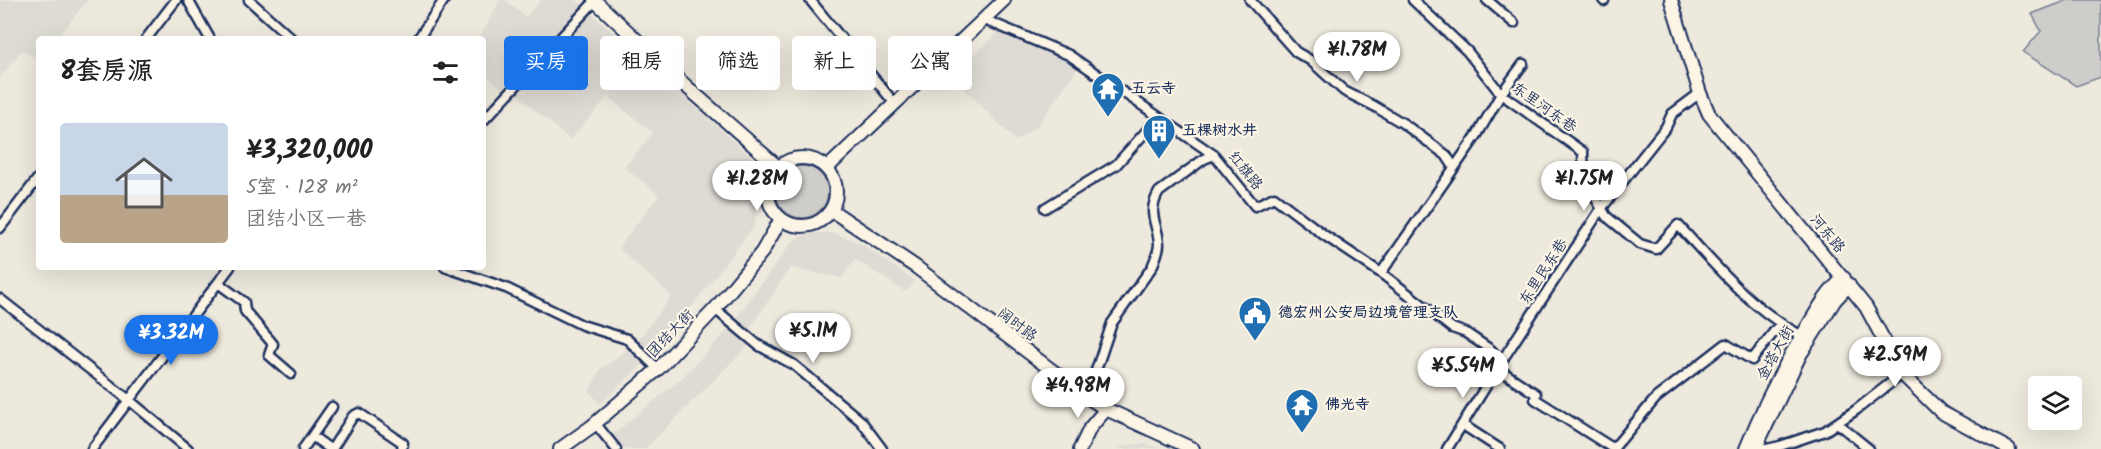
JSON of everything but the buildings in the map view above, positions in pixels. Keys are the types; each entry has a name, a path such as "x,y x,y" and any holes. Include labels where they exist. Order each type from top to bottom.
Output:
{"main road":[{"path":"594,0 687,87 778,167"},
{"path":"827,168 1004,0"},
{"name":"河东路","path":"1671,0 1700,93 1709,114 1866,307 1902,374 1941,412 2009,449"},
{"path":"797,157 818,161 827,168 833,177 836,200 823,219 802,226 781,219 773,210 768,199 767,188 771,176 778,167 787,160 797,157"},
{"name":"阔时路","path":"831,210 916,267 1087,397 1107,409 1193,449"},
{"name":"团结大街","path":"560,449 596,423 658,369 715,309 762,252 781,219"},
{"name":"金塔大街","path":"1752,448 1784,366 1828,295 1846,282"},
{"name":"金塔大街","path":"1752,448 1800,355 1846,282"},
{"path":"1080,449 1090,429 1107,409"}],"street":[{"path":"148,36 176,0"},
{"path":"188,0 208,36"},
{"path":"249,0 289,36"},
{"path":"420,36 444,0"},
{"path":"486,118 594,0"},
{"path":"810,0 895,104"},
{"path":"1250,0 1296,52 1310,60 1344,92 1404,124 1446,155 1454,167"},
{"name":"东里河东巷","path":"1413,0 1467,51 1501,94 1583,152 1584,178 1606,216 1640,244 1656,249 1678,225 1763,312 1802,336"},
{"path":"1487,0 1514,23"},
{"name":"红旗路","path":"983,20 1069,55 1214,155 1255,206 1274,197 1324,235 1381,273 1452,328 1466,333 1491,350 1499,365 1536,394 1535,399 1613,449"},
{"path":"1381,273 1477,135 1501,94 1523,64"},
{"name":"东里民东巷","path":"1446,449 1601,208 1666,127 1672,114 1700,93"},
{"path":"1045,208 1116,165 1159,117"},
{"path":"1087,397 1112,323 1152,267 1156,256 1159,244 1153,223 1153,206 1159,192 1204,159 1214,155"},
{"path":"0,228 36,181"},
{"path":"92,449 228,270"},
{"path":"454,270 506,288 582,325 627,339 658,369"},
{"path":"218,283 244,302 245,311 273,344 269,355 291,374"},
{"path":"0,299 188,449"},
{"path":"715,309 758,345 803,372 861,421 882,449"},
{"path":"1613,449 1656,398 1726,344 1752,360 1780,324"},
{"path":"1752,448 1767,449 1780,446 1825,430 1902,374"},
{"path":"303,449 332,407"},
{"path":"312,436 331,449 353,416 359,413 402,443 402,449"},
{"path":"596,423 616,449"},
{"path":"1837,423 1869,449"},
{"path":"1463,425 1500,449"}],"shaded area":[{"path":"0,0 88,0 58,36 36,36 36,59 22,50 0,78"},
{"path":"500,0 505,0 526,17 541,0 576,0 616,36 600,36 600,90 676,90 750,156 755,167 754,192 757,212 754,226 659,349 600,404 589,391 601,368 637,341 672,296 618,248 659,195 624,167 653,133 608,97 570,140 518,95 514,100 486,75 486,36 481,36"},
{"path":"2068,0 2101,0 2101,77 2076,86 2023,52 2041,31 2032,14"},
{"path":"999,32 1079,66 1037,126 1016,141 965,90 972,90 972,56"},
{"path":"797,166 807,166 821,173 828,192 821,211 807,218 797,218 787,214 780,207 776,197 776,187 780,177 787,170"},
{"path":"811,233 831,233 860,243 915,281 906,292 855,259 842,278 790,268 745,336 752,342 645,449 623,449 611,436 681,379 724,334 792,242"},
{"path":"1144,444 1159,448 1116,449 1127,445"}],"place":[{"name":"五云寺","path":"1108,118"},
{"name":"五棵树水井","path":"1159,160"},
{"name":"德宏州公安局边境管理支队","path":"1255,342"},
{"name":"佛光寺","path":"1302,434"}]}
